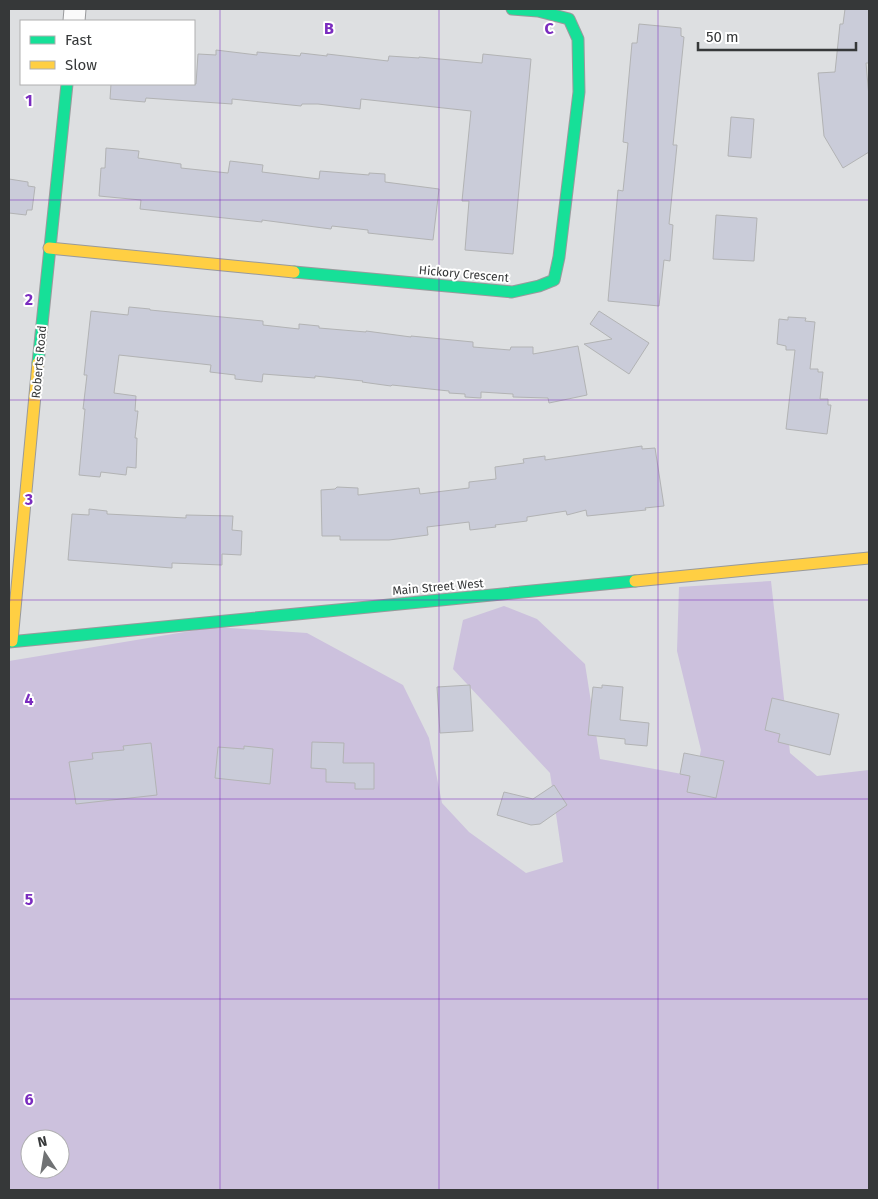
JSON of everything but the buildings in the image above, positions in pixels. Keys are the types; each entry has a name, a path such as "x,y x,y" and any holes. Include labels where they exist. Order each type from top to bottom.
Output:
{"street":[{"name":"Hickory Crescent","path":"50,248 512,292 539,286 554,280 559,257 579,92 578,39 569,19 538,12 512,9"},
{"name":"Roberts Road","path":"10,642 67,85"},
{"name":"Main Street West","path":"10,642 869,558"}],"shaded area":[{"path":"771,581 790,753 817,776 869,770 869,1190 9,1190 9,661 215,627 307,633 403,685 429,738 442,803 469,832 526,873 563,862 550,773 453,669 463,620 504,606 537,619 585,664 600,759 682,774 697,769 701,750 677,651 679,587"}],"traffic: fast":[{"path":"294,272 512,292 539,286 554,280 559,257 579,92 578,39 569,19 538,11 512,9"},
{"path":"38,363 67,85"},
{"path":"9,642 635,581"}],"traffic: slow":[{"path":"49,248 294,272"},
{"path":"12,641 38,363"},
{"path":"635,581 869,558"}]}
